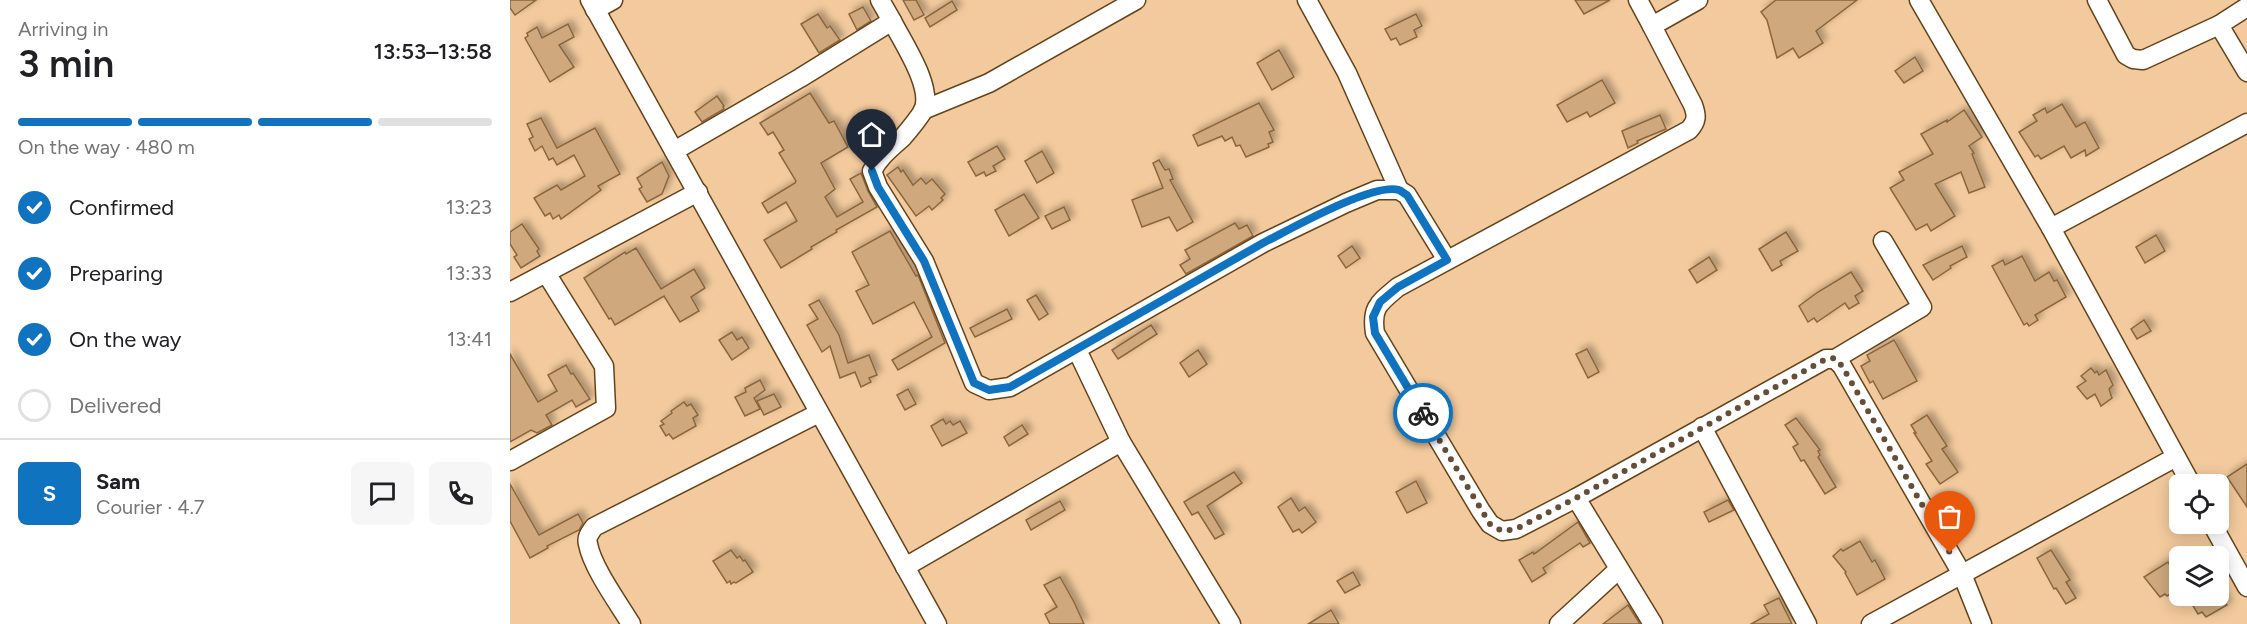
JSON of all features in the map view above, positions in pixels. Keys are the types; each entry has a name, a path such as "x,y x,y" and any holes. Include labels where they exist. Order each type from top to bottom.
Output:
{"street":[{"path":"613,0 592,5 937,624"},
{"path":"880,0 923,83 926,97 923,110 904,135 879,158 872,171 878,187 924,261 974,383 989,390 1010,387 1263,243 1377,190 1399,190 1407,195 1447,260"},
{"path":"923,110 989,83 1136,0"},
{"path":"1307,0 1347,73 1399,190"},
{"path":"1638,0 1693,105 1696,113 1695,123 1689,130 1398,287 1380,302 1373,317 1375,333 1490,524 1502,531 1516,529 1826,359 1835,358 1922,307 1883,241"},
{"path":"1652,26 1698,0"},
{"path":"1919,0 2051,228 2185,474"},
{"path":"2097,0 2126,55 2133,60 2143,60 2219,25 2247,7"},
{"path":"674,151 800,78 892,21"},
{"path":"2219,25 2247,72"},
{"path":"2051,228 2247,123"},
{"path":"510,292 698,192"},
{"path":"510,460 606,408 604,366 546,273"},
{"path":"1077,350 1121,442 1231,624"},
{"path":"1835,358 1842,366 1962,574 1982,624"},
{"path":"632,624 602,575 588,544 588,536 594,527 819,413"},
{"path":"1702,428 1807,624"},
{"path":"905,567 1121,442"},
{"path":"1871,624 2176,457"},
{"path":"1576,498 1653,624"},
{"path":"2218,534 2247,587"},
{"path":"1558,624 1619,568"}],"building":[{"path":"510,0 536,0 515,15 510,8"},
{"path":"903,0 916,0 924,15 914,20"},
{"path":"1575,0 1610,0 1584,14"},
{"path":"1776,0 1857,0 1816,31 1823,43 1799,58 1793,48 1777,58 1767,20 1761,12"},
{"path":"952,1 957,10 930,27 925,18"},
{"path":"863,7 871,21 857,30 849,14"},
{"path":"818,14 827,28 830,26 840,40 819,53 801,24"},
{"path":"1416,14 1422,26 1414,30 1417,37 1400,45 1396,38 1391,40 1385,29"},
{"path":"568,24 574,37 559,45 574,67 550,82 525,38 528,36 527,33 537,27 542,38"},
{"path":"1279,50 1294,77 1272,90 1257,63"},
{"path":"1915,57 1923,71 1904,83 1895,71"},
{"path":"1602,80 1615,103 1590,117 1587,112 1567,122 1557,105"},
{"path":"810,93 829,123 834,121 848,147 821,163 835,189 825,197 837,217 863,202 850,179 861,173 877,207 836,230 837,232 781,268 764,240 797,221 786,202 768,213 762,203 796,181 779,153 784,150 773,132 768,135 760,123"},
{"path":"717,96 724,109 702,122 695,112"},
{"path":"1259,103 1274,130 1269,132 1273,142 1268,144 1269,147 1246,157 1240,145 1236,146 1232,137 1225,141 1222,136 1198,146 1193,135"},
{"path":"2062,104 2076,127 2085,122 2099,148 2086,156 2085,150 2071,158 2064,146 2041,159 2038,155 2035,157 2019,132 2037,121 2033,115 2045,108 2047,113"},
{"path":"1964,110 1982,137 1969,146 1974,153 1972,154 1985,187 1969,193 1961,172 1935,184 1955,216 1931,231 1927,224 1916,230 1890,188 1904,180 1899,172 1933,154 1921,134 1947,120 1947,122"},
{"path":"1660,115 1666,129 1637,141 1638,143 1628,148 1622,131"},
{"path":"541,118 557,148 595,128 620,174 598,186 601,190 561,219 559,215 553,219 550,213 545,216 534,198 557,185 561,190 585,176 574,155 557,165 553,158 549,160 542,146 535,151 529,139 533,137 527,124"},
{"path":"997,146 1005,159 993,166 996,171 986,176 984,172 976,176 968,162"},
{"path":"1042,151 1054,173 1037,183 1025,161"},
{"path":"1159,160 1165,170 1169,169 1173,179 1170,180 1193,222 1177,231 1169,217 1142,227 1132,200 1163,188 1153,163"},
{"path":"662,162 669,176 662,194 647,202 639,189 642,187 637,178"},
{"path":"898,167 901,172 903,170 913,185 921,178 926,184 932,179 945,194 941,198 943,200 932,210 929,206 916,216 887,175"},
{"path":"1024,194 1039,218 1009,236 995,210"},
{"path":"1064,207 1070,220 1052,229 1045,216"},
{"path":"1235,223 1239,229 1247,225 1253,236 1186,274 1180,265 1190,259 1185,250"},
{"path":"522,224 539,249 537,251 540,256 521,268 510,244 510,232"},
{"path":"890,231 916,276 918,275 945,343 898,370 892,360 932,337 914,302 873,324 856,291 869,285 852,252"},
{"path":"1786,232 1798,251 1780,261 1782,265 1772,271 1759,249"},
{"path":"2156,235 2165,251 2145,263 2136,247"},
{"path":"1352,246 1360,258 1346,268 1338,256"},
{"path":"1962,246 1967,257 1950,266 1951,268 1933,280 1923,265"},
{"path":"636,248 661,289 694,269 705,288 691,297 699,311 680,322 664,296 615,325 611,318 609,319 584,278 625,252 626,254"},
{"path":"2022,256 2035,281 2049,272 2054,281 2057,280 2066,297 2035,315 2038,320 2029,326 2027,323 2024,325 1992,266 2003,260 2005,265"},
{"path":"1709,257 1717,270 1697,283 1689,270"},
{"path":"1851,272 1863,291 1855,296 1859,303 1849,309 1845,303 1817,322 1814,318 1808,322 1799,306"},
{"path":"1036,295 1048,314 1039,320 1027,300"},
{"path":"819,300 839,335 848,363 869,355 877,375 869,378 871,382 861,387 855,372 840,378 830,346 822,352 807,325 818,319 809,305"},
{"path":"1007,309 1012,319 975,337 970,328"},
{"path":"2144,320 2151,331 2137,339 2131,329"},
{"path":"1151,325 1157,334 1118,359 1112,350"},
{"path":"732,332 737,340 742,337 749,348 732,360 719,340"},
{"path":"1894,340 1917,381 1883,399 1873,381 1870,383 1861,366 1870,361 1867,355"},
{"path":"1587,349 1599,372 1588,378 1576,354"},
{"path":"1198,350 1207,364 1189,377 1180,363"},
{"path":"510,354 538,402 557,391 548,375 566,365 590,399 576,407 572,400 546,415 552,425 537,433 531,430 510,442"},
{"path":"2091,368 2099,375 2106,370 2113,385 2109,389 2112,398 2101,406 2095,394 2087,399 2077,387 2086,381 2081,376"},
{"path":"760,380 765,390 754,398 760,409 745,416 735,397 746,392 745,388"},
{"path":"908,389 916,404 905,410 897,395"},
{"path":"774,394 781,407 764,415 757,401"},
{"path":"684,402 687,406 691,404 698,415 693,418 696,426 673,439 669,434 666,436 660,426 664,424 661,421"},
{"path":"1927,415 1947,446 1942,449 1958,472 1940,484 1926,464 1932,461 1911,425"},
{"path":"1796,418 1820,450 1818,457 1836,487 1825,494 1793,447 1798,444 1785,425"},
{"path":"943,419 946,424 950,421 953,425 960,421 967,433 942,446 931,426"},
{"path":"1022,425 1028,434 1009,446 1004,437"},
{"path":"2247,464 2247,507 2229,480 2229,476"},
{"path":"1234,472 1242,483 1207,506 1224,534 1215,539 1198,512 1192,515 1184,502"},
{"path":"1416,481 1427,503 1407,513 1396,492"},
{"path":"510,484 539,535 578,514 583,523 579,530 547,546 548,548 530,558 510,521"},
{"path":"1291,498 1299,511 1305,507 1316,522 1302,533 1299,529 1293,532 1278,507"},
{"path":"1728,500 1734,510 1709,522 1704,512"},
{"path":"1060,501 1065,510 1031,530 1026,520"},
{"path":"1578,522 1590,543 1583,547 1580,543 1543,568 1546,573 1532,582 1519,560 1533,552 1534,554"},
{"path":"1860,541 1872,562 1875,560 1885,579 1857,595 1846,572 1833,556 1841,549 1843,551"},
{"path":"731,550 737,558 740,556 743,561 745,560 753,572 731,584 730,581 727,583 713,561"},
{"path":"2051,550 2070,580 2066,582 2076,598 2066,604 2056,588 2054,589 2037,558"},
{"path":"2168,562 2169,595 2160,597 2144,577"},
{"path":"1353,572 1360,585 1345,593 1337,581"},
{"path":"1060,577 1084,624 1050,624 1045,614 1057,607 1044,585"},
{"path":"1779,598 1792,624 1751,624 1769,614 1764,605"},
{"path":"1628,605 1640,624 1603,624"},
{"path":"2193,606 2225,606 2206,617 2202,612 2198,614"},
{"path":"1331,610 1339,624 1308,624"}],"way so far":[{"path":"1423,413 1481,511 1490,524 1502,531 1516,529 1576,498 1826,359 1835,358 1842,366 1950,553"}],"route":[{"path":"872,171 878,187 924,261 974,383 989,390 1010,387 1263,243 1304,223 1377,190 1399,190 1407,195 1447,260 1398,287 1380,302 1373,317 1375,333 1423,413"}]}
